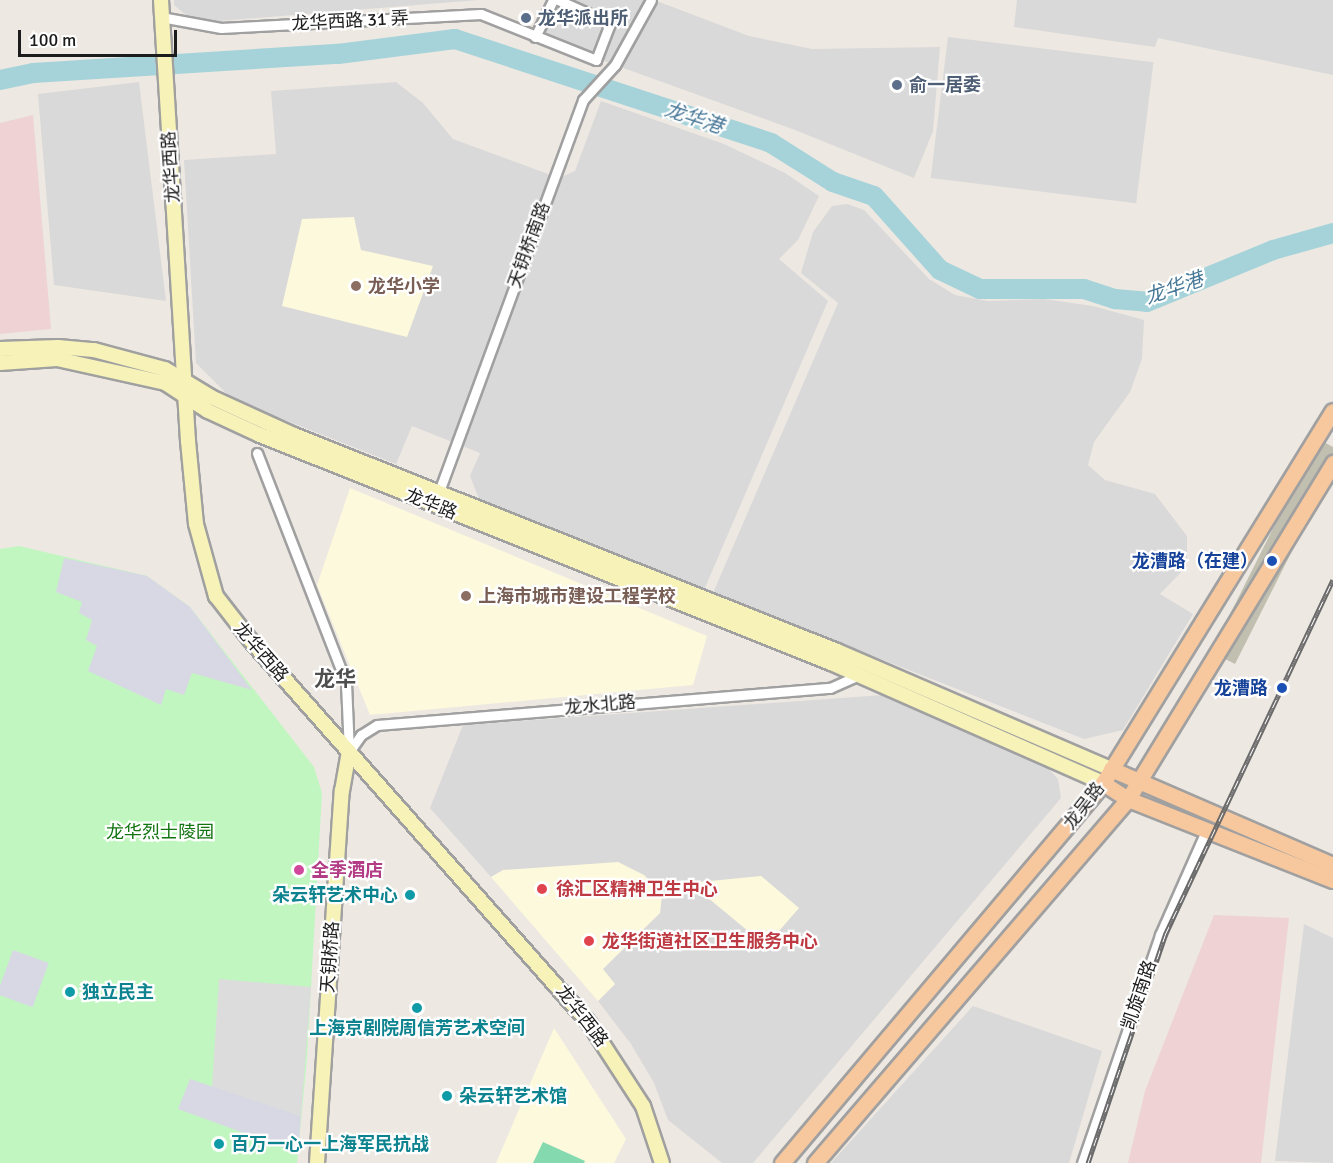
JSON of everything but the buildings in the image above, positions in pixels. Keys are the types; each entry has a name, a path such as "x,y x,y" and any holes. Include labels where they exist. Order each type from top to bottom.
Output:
{"main road":[{"name":"龙华西路","path":"152,0 161,17"},
{"name":"龙华西路","path":"161,0 185,395 196,524 216,596 229,615 589,1023 643,1106 662,1163"},
{"name":"龙华路","path":"0,349 58,346 94,350 165,369 184,378 211,397 436,499 863,670"},
{"name":"龙华路","path":"0,363 57,358 92,363 165,383 208,411 260,435 837,651 863,670"},
{"name":"龙吴路","path":"782,1163 1103,783 1333,411"},
{"name":"龙吴路","path":"815,1163 1128,799 1333,463"},
{"path":"863,670 1111,769 1139,784 1333,865"},
{"path":"863,670 1103,783 1128,799 1333,880"},
{"name":"天钥桥路","path":"317,1163 340,814 349,752"}],"street":[{"path":"535,37 553,0"},
{"name":"龙华西路 31 弄","path":"161,17 221,28 481,14 596,60 610,23 558,0"},
{"name":"天钥桥南路","path":"436,499 583,100 615,65 651,0"},
{"path":"257,453 346,683 349,752"},
{"name":"龙水北路","path":"349,752 362,735 377,725 830,688 863,670"},
{"name":"凯旋南路","path":"1083,1163 1160,935 1206,831"}],"shaded area":[{"path":"174,0 478,0 207,22 188,17 174,5"},
{"path":"557,0 654,0 749,36 812,49 940,47 933,131 914,178 795,130 543,39"},
{"path":"1017,0 1333,0 1333,75 1158,38 1155,47 1014,27"},
{"path":"948,37 1153,62 1136,203 931,178"},
{"path":"139,82 166,301 54,285 38,94"},
{"path":"396,82 423,103 453,139 559,178 575,171 601,101 724,144 785,173 819,196 798,240 779,259 828,301 704,590 479,499 470,476 480,453 412,426 396,464 232,399 196,363 184,160 276,154 271,91"},
{"path":"33,115 51,329 0,334 0,123"},
{"path":"847,204 864,210 929,279 955,295 988,301 1044,299 1093,306 1144,320 1142,359 1130,392 1094,442 1088,465 1105,480 1155,494 1187,536 1187,566 1160,594 1193,614 1123,730 1084,739 713,593 838,303 801,273 813,232 832,206"},
{"name":"龙华小学","path":"354,217 361,250 433,266 407,337 282,306 302,219"},
{"name":"龙漕路（在建）","path":"1318,439 1333,447 1333,470 1235,664 1211,652"},
{"name":"上海市城市建设工程学校","path":"350,488 707,636 693,685 370,715 317,585"},
{"path":"64,558 147,576 190,607 252,690 192,673 184,695 166,689 161,705 88,671 97,646 86,640 92,620 79,613 82,602 56,592"},
{"path":"883,695 1045,765 1058,779 1061,798 753,1163 722,1163 668,1120 654,1083 631,1044 598,1001 615,984 602,969 660,913 662,894 644,875 504,870 491,877 430,808 463,725"},
{"name":"龙华街道社区卫生服务中心","path":"618,862 644,875 662,894 660,913 603,969 615,984 598,1001 491,877 503,870"},
{"path":"761,876 799,908 766,946 690,883"},
{"path":"1214,915 1289,918 1261,1163 1128,1163 1145,1091"},
{"path":"1304,924 1333,938 1333,1163 1275,1161"},
{"path":"13,950 49,963 33,1007 0,995 0,986"},
{"path":"219,979 311,987 301,1116 212,1087"},
{"path":"973,1006 1102,1051 1069,1163 831,1163"},
{"path":"554,1028 626,1139 614,1163 496,1163"},
{"path":"190,1079 301,1116 298,1153 178,1109"}],"green space":[{"name":"龙华烈士陵园","path":"19,546 147,576 190,607 314,767 322,793 307,1058 297,1163 0,1163 0,549"},
{"path":"543,1142 585,1161 584,1163 533,1163"}],"waterway":[{"name":"龙华港","path":"0,80 33,73 338,54 455,39 771,143 833,182 874,196 940,270 980,289 1084,289 1115,299 1147,302 1273,250 1333,233"}],"railway":[{"path":"1088,1163 1165,935 1333,580"}],"place":[{"name":"龙华派出所","path":"526,18"},
{"name":"俞一居委","path":"897,85"},
{"name":"龙华小学","path":"356,286"},
{"name":"龙漕路（在建）","path":"1272,561"},
{"name":"上海市城市建设工程学校","path":"466,596"},
{"name":"龙漕路","path":"1282,688"},
{"name":"全季酒店","path":"299,870"},
{"name":"徐汇区精神卫生中心","path":"542,889"},
{"name":"朵云轩艺术中心","path":"410,895"},
{"name":"龙华街道社区卫生服务中心","path":"589,941"},
{"name":"独立民主","path":"70,992"},
{"name":"上海京剧院周信芳艺术空间","path":"417,1008"},
{"name":"朵云轩艺术馆","path":"447,1096"},
{"name":"百万一心一上海军民抗战","path":"219,1144"}],"district":[{"name":"龙华","path":"335,679"}]}
